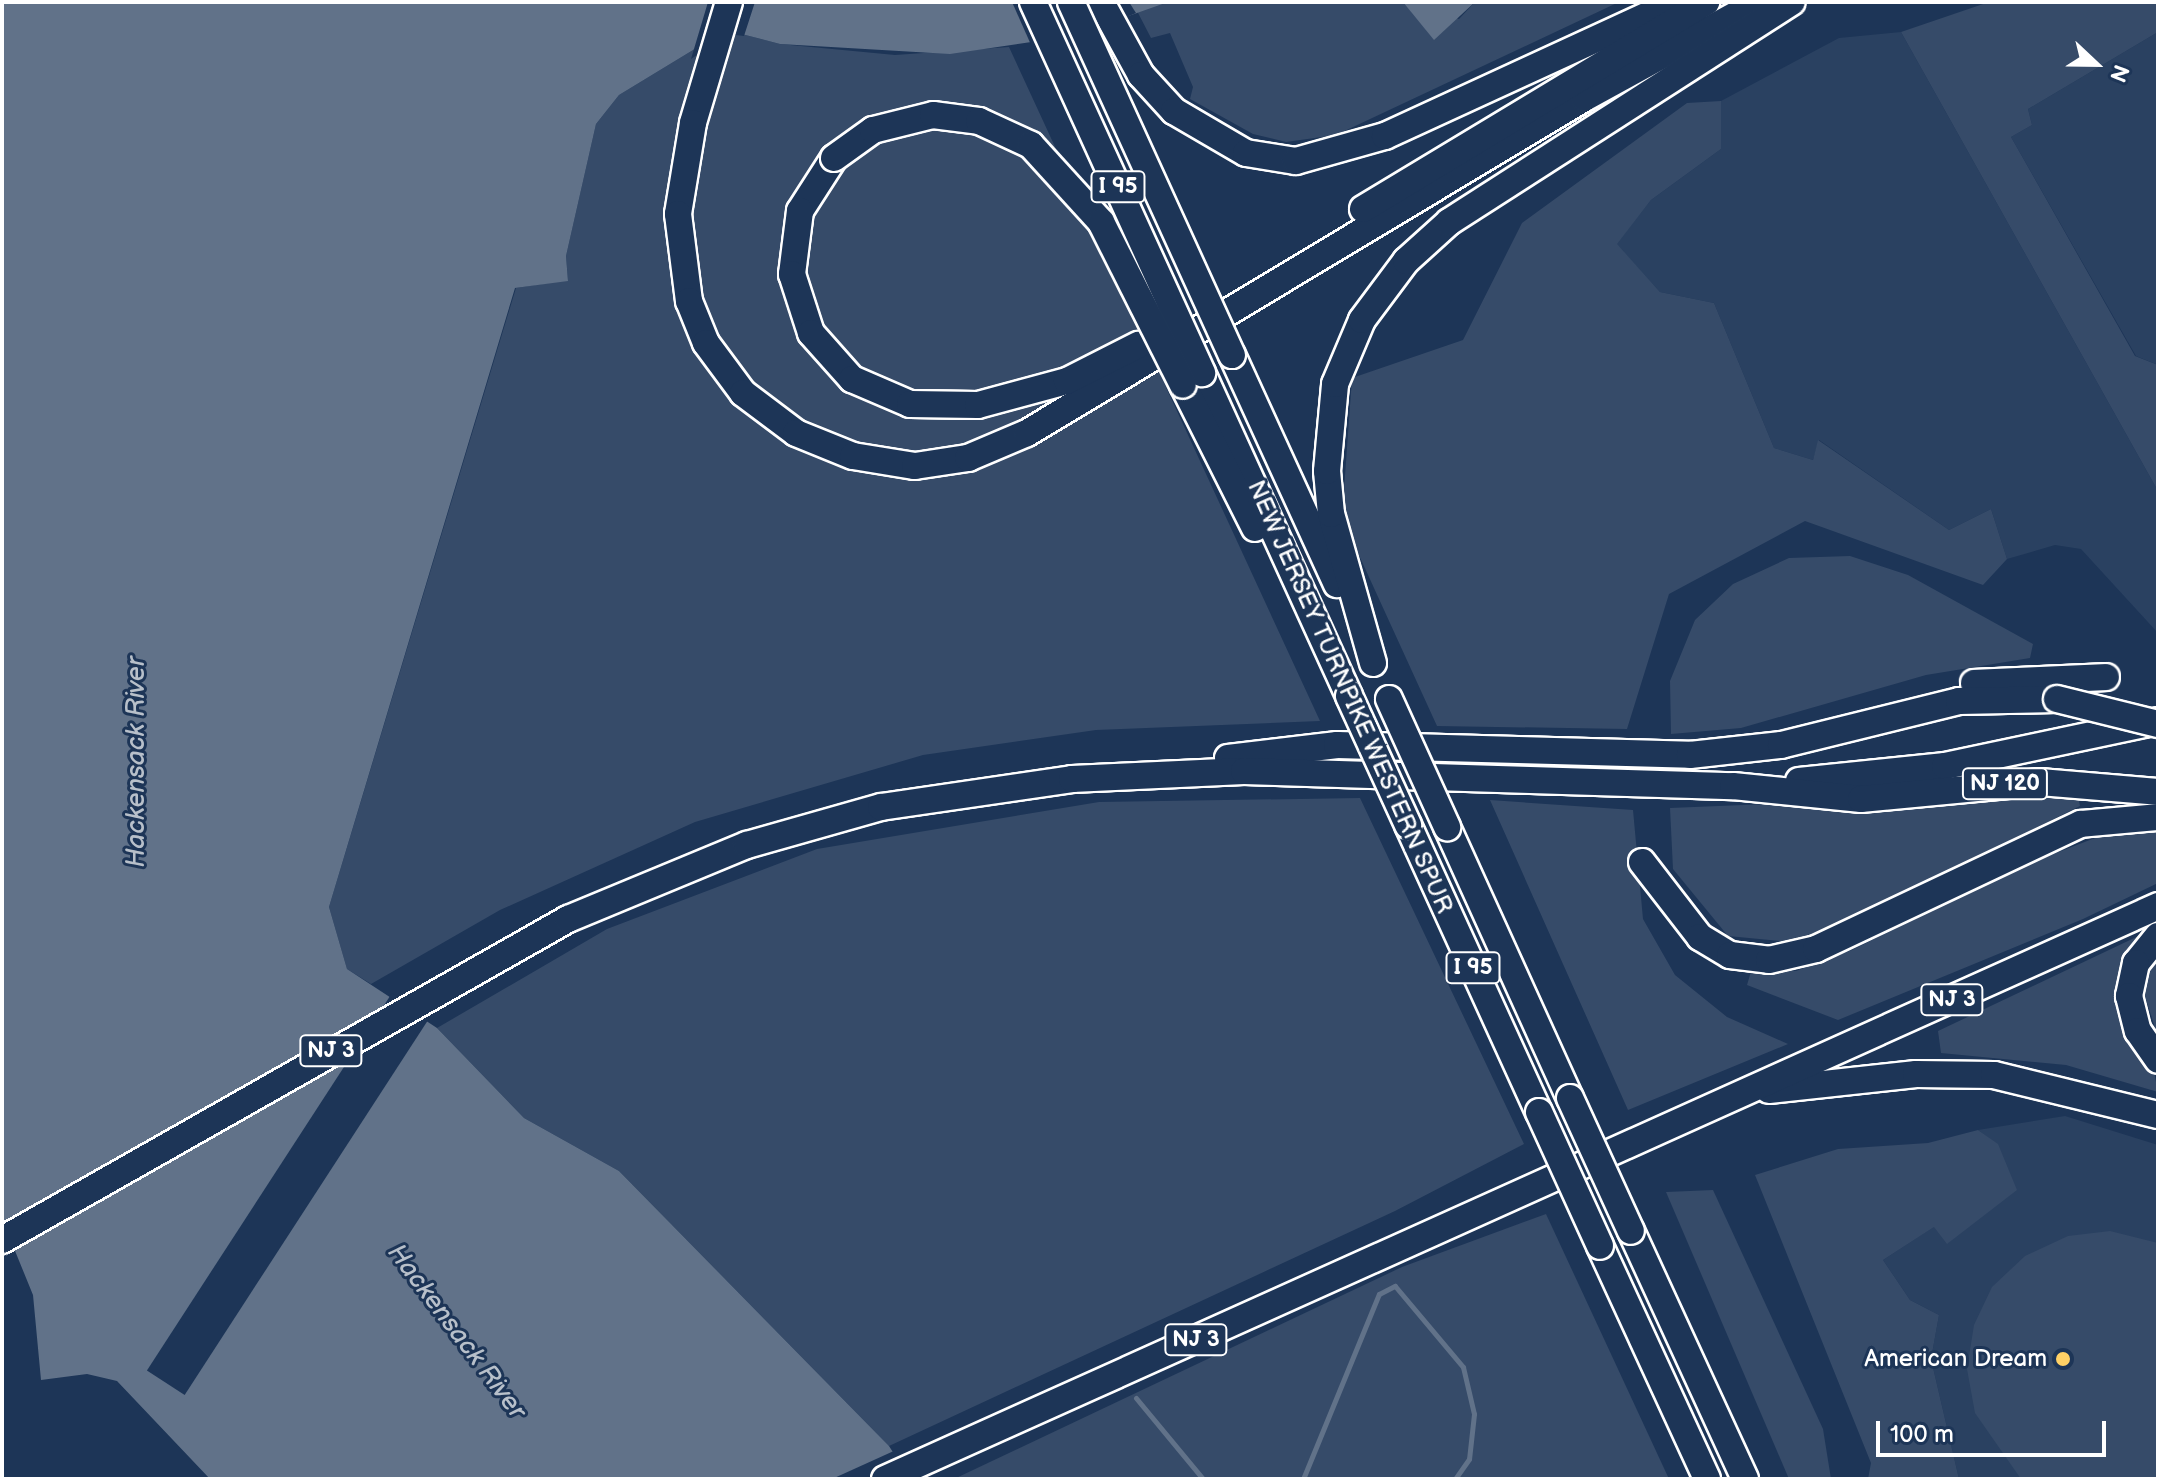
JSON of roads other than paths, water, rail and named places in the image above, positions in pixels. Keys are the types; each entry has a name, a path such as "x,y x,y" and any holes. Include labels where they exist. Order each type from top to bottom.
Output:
{"highway":[{"path":"729,2 693,123 678,214 681,260 689,301 724,371 768,416 823,446 883,463 944,464 1027,433 1584,98 1759,2"},
{"name":"NEW JERSEY TURNPIKE WESTERN SPUR","path":"1033,2 1193,379 1328,649 1707,1479"},
{"name":"NEW JERSEY TURNPIKE WESTERN SPUR","path":"1071,2 1745,1479"},
{"path":"1101,2 1151,88 1219,140 1283,161 1345,152 1677,2"},
{"path":"1193,379 1101,222 1031,145 979,121 933,115 873,130 834,158 804,200 792,250 796,298 817,343 852,379 887,398 936,407 993,403 1114,359 1706,2"},
{"path":"1373,663 1331,514 1327,463 1337,376 1367,312 1406,261 1456,216 1792,2"},
{"path":"1602,752 1733,740 1965,684 2106,677"},
{"path":"1128,776 1299,746 1602,752 1667,757 1754,750 1943,704 2057,699 2158,722"},
{"name":"NJ 3","path":"2,1240 494,957 666,875 881,807 1128,776 1300,771 1733,786 1945,766 2158,722"},
{"name":"NJ 120","path":"1733,786 1861,799 2040,782 2158,792"},
{"path":"1642,862 1700,937 1730,955 1769,960 1816,949 2081,824 2158,817"},
{"name":"NJ 3","path":"885,1479 2158,906"},
{"path":"2158,936 2136,963 2129,996 2138,1031 2158,1060"},
{"path":"1746,1093 1916,1074 1982,1075 2068,1088 2158,1115"}],"water":[{"name":"Hackensack River","path":"2,2 1168,2 1072,36 950,54 780,44 726,30 619,95 596,124 566,256 568,281 515,288 329,907 347,969 437,1028 524,1118 619,1171 889,1446 910,1479 210,1479 117,1381 87,1374 41,1380 33,1295 2,1219"},
{"path":"1403,2 1475,2 1434,40"}],"waterway":[{"path":"1303,1479 1379,1294 1395,1286 1463,1367 1474,1414 1469,1459 1455,1479"},
{"path":"1136,1398 1203,1479"}],"place":[{"name":"American Dream","path":"2063,1359"}]}
